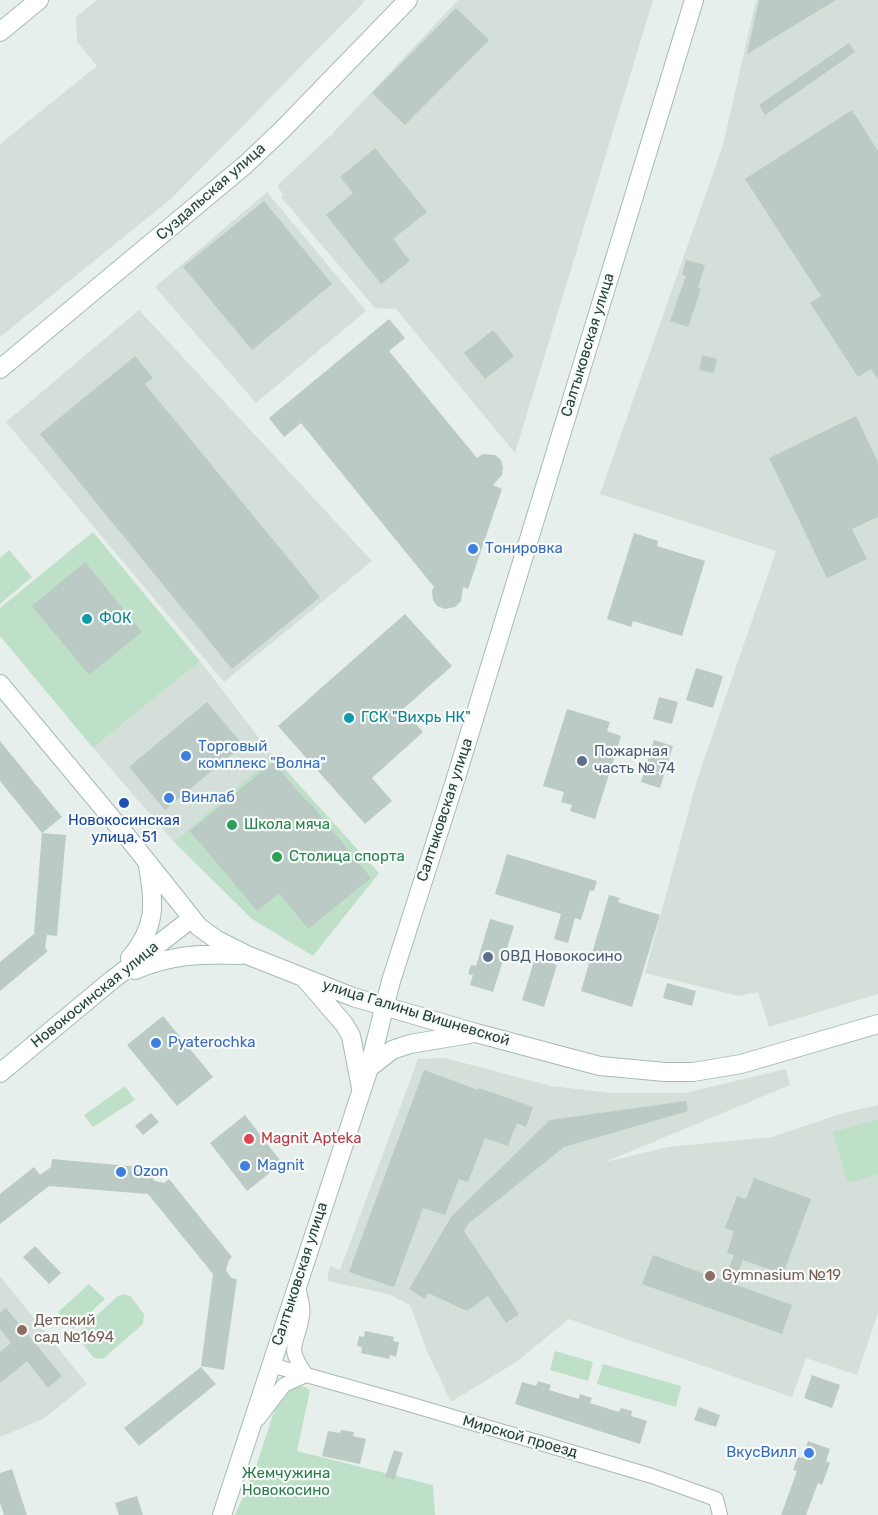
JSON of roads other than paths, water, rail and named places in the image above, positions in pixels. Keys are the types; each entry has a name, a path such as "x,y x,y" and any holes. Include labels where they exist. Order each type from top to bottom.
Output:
{"street":[{"path":"0,32 39,0"},
{"name":"Суздальская улица","path":"0,369 245,165 408,0"},
{"name":"Салтыковская улица","path":"222,1515 369,1068 391,981 694,0"},
{"name":"улица Галины Вишневской","path":"0,684 191,919 207,934 248,955 353,997 600,1066 665,1072 693,1072 741,1064 878,1024"},
{"path":"112,980 137,951 147,934 153,903 148,864"},
{"name":"Новокосинская улица","path":"0,1073 112,980 191,919"},
{"path":"112,980 169,958 211,953 248,955"},
{"path":"303,977 348,1030 354,1049 361,1091"},
{"path":"369,1068 392,1050 410,1044 476,1033"},
{"path":"251,1428 284,1385 306,1375 297,1361 293,1348 303,1314 298,1284"},
{"name":"Мирской проезд","path":"271,1365 660,1479 716,1499 720,1515"}],"place":[{"name":"Тонировка","path":"473,549"},
{"name":"ФОК","path":"87,619"},
{"name":"ГСК \"Вихрь НК\"","path":"349,718"},
{"name":"Торговый комплекс \"Волна\"","path":"186,756"},
{"name":"Пожарная часть № 74","path":"582,761"},
{"name":"Винлаб","path":"169,798"},
{"name":"Новокосинская улица, 51","path":"124,803"},
{"name":"Школа мяча","path":"232,825"},
{"name":"Столица спорта","path":"277,857"},
{"name":"ОВД Новокосино","path":"488,957"},
{"name":"Pyaterochka","path":"156,1043"},
{"name":"Magnit Apteka","path":"249,1139"},
{"name":"Magnit","path":"245,1166"},
{"name":"Ozon","path":"121,1172"},
{"name":"Gymnasium №19","path":"710,1276"},
{"name":"Детский сад №1694","path":"22,1330"},
{"name":"ВкусВилл","path":"809,1453"}],"park label":[{"name":"Жемчужина Новокосино","path":"286,1482"}]}
